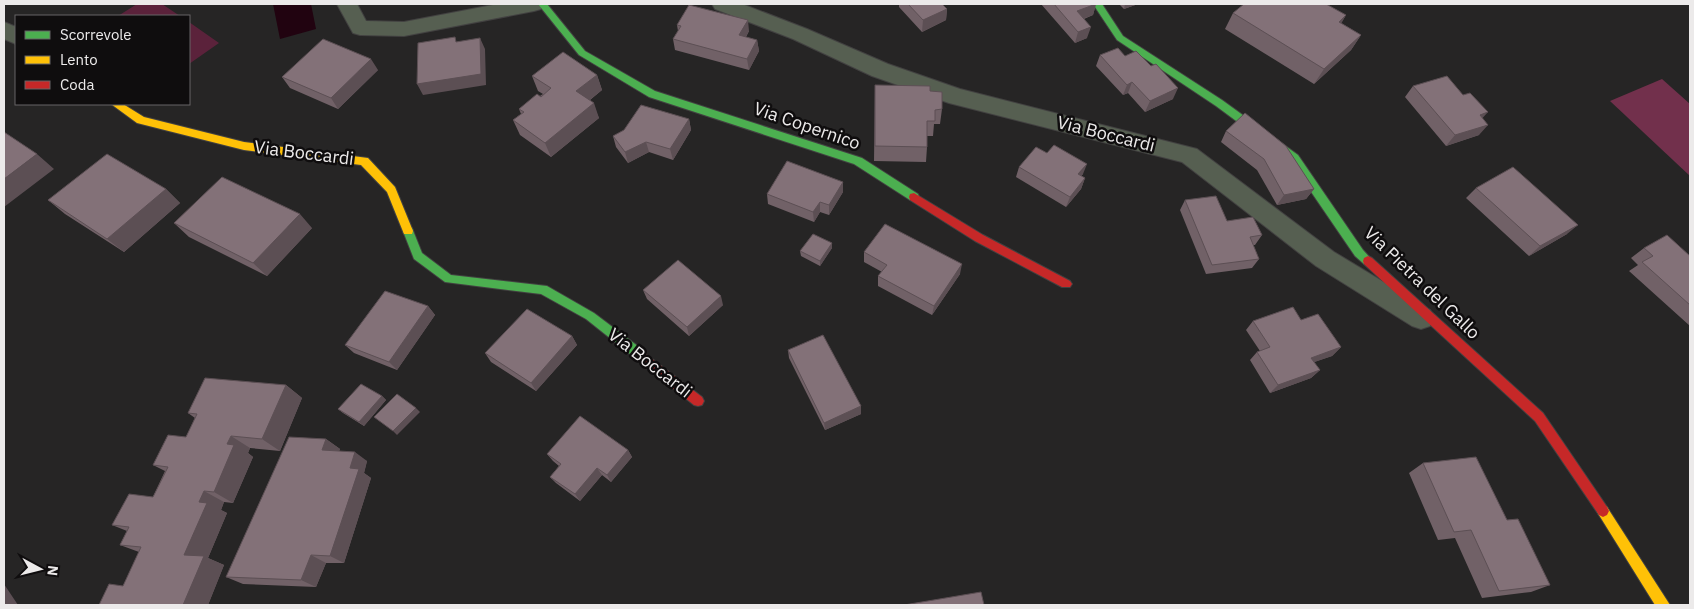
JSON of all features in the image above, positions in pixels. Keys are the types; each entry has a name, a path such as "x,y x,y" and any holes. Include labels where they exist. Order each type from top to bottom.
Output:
{"street":[{"path":"347,4 360,28 404,29 534,4"},
{"name":"Via Copernico","path":"542,4 582,53 652,94 858,161 979,238 1066,284"},
{"name":"Via Boccardi","path":"722,4 800,34 880,70 957,97 1189,155 1325,259 1453,338"},
{"name":"Via Pietra del Gallo","path":"1097,4 1120,38 1219,103 1294,158 1359,253 1539,417 1621,538 1663,605"},
{"path":"4,29 15,36"},
{"name":"Via Boccardi","path":"118,105 141,120 244,146 364,161 390,190 418,256 449,279 543,288 590,316 698,401"}],"shaded area":[{"path":"137,4 162,4 178,15 120,15"},
{"path":"273,4 311,4 316,29 280,39"},
{"path":"190,23 219,43 190,63"},
{"path":"1662,79 1690,104 1690,176 1610,101"}],"building":[{"path":"908,4 942,4 947,9 923,20"},
{"path":"1054,4 1096,4 1077,11 1091,27 1078,32"},
{"path":"1244,4 1326,4 1346,15 1339,22 1361,35 1324,69 1233,13"},
{"path":"689,5 748,20 739,35 757,40 747,59 673,39 681,26 677,25"},
{"path":"455,37 456,42 480,38 481,74 417,84 418,43"},
{"path":"323,39 371,59 331,98 282,77"},
{"path":"1118,48 1125,56 1136,51 1151,66 1156,64 1178,88 1150,101 1132,82 1127,85 1100,55"},
{"path":"563,52 597,75 576,91 594,103 545,143 513,120 524,112 519,109 537,94 541,97 551,88 532,76"},
{"path":"1447,76 1463,95 1470,93 1488,112 1480,115 1488,125 1455,135 1413,86"},
{"path":"875,85 930,86 930,91 942,92 942,109 935,110 935,121 927,121 927,147 875,146"},
{"path":"641,105 689,119 670,149 646,142 625,152 613,136 624,130"},
{"path":"1245,113 1286,146 1314,189 1284,195 1264,159 1226,131"},
{"path":"4,132 37,154 4,179"},
{"path":"1054,145 1087,164 1078,174 1085,178 1070,197 1019,167 1036,147 1047,153"},
{"path":"107,154 166,189 107,239 48,200"},
{"path":"787,161 843,182 829,205 820,202 813,212 767,194"},
{"path":"1513,167 1578,225 1540,246 1476,188"},
{"path":"222,177 300,214 253,263 174,223"},
{"path":"1216,196 1227,221 1253,217 1262,235 1250,237 1259,259 1212,265 1185,200"},
{"path":"885,224 962,264 934,306 878,276 887,265 864,252"},
{"path":"813,234 832,243 820,261 800,251"},
{"path":"1667,235 1690,256 1690,305 1642,262 1653,256 1644,248"},
{"path":"678,260 721,296 687,327 643,290"},
{"path":"385,291 428,306 389,362 345,345"},
{"path":"1293,307 1301,320 1318,314 1341,347 1311,358 1320,370 1278,385 1257,352 1270,347 1253,321"},
{"path":"527,309 572,336 531,383 485,353"},
{"path":"823,335 861,406 824,423 788,350"},
{"path":"205,378 286,385 262,439 231,436 227,444 234,445 214,492 204,491 199,502 207,503 184,555 204,556 183,605 99,605 109,584 123,586 141,547 120,545 129,527 112,525 129,494 153,497 168,467 153,465 168,435 186,437 197,414 188,413"},
{"path":"361,384 382,396 359,422 338,409"},
{"path":"397,394 416,408 393,431 374,417"},
{"path":"580,416 628,450 607,475 597,468 575,494 550,477 561,464 547,454"},
{"path":"289,437 326,439 322,450 355,452 350,468 359,469 330,556 311,555 301,580 226,577"},
{"path":"1476,457 1507,520 1518,519 1550,585 1499,591 1471,530 1454,532 1423,463"},
{"path":"981,592 984,605 904,605"}],"traffic: fast":[{"path":"542,4 582,53 652,94 858,161 914,197"},
{"path":"1097,4 1120,38 1219,103 1294,158 1359,253 1368,261"},
{"path":"408,231 418,256 449,279 543,289 590,316 639,354"}],"traffic: slow":[{"path":"118,105 141,120 244,146 364,161 391,190 408,231"},
{"path":"1603,511 1663,605"}],"traffic: jam":[{"path":"914,197 979,238 1066,284"},
{"path":"1368,261 1539,417 1603,511"},
{"path":"639,354 698,401"}]}
